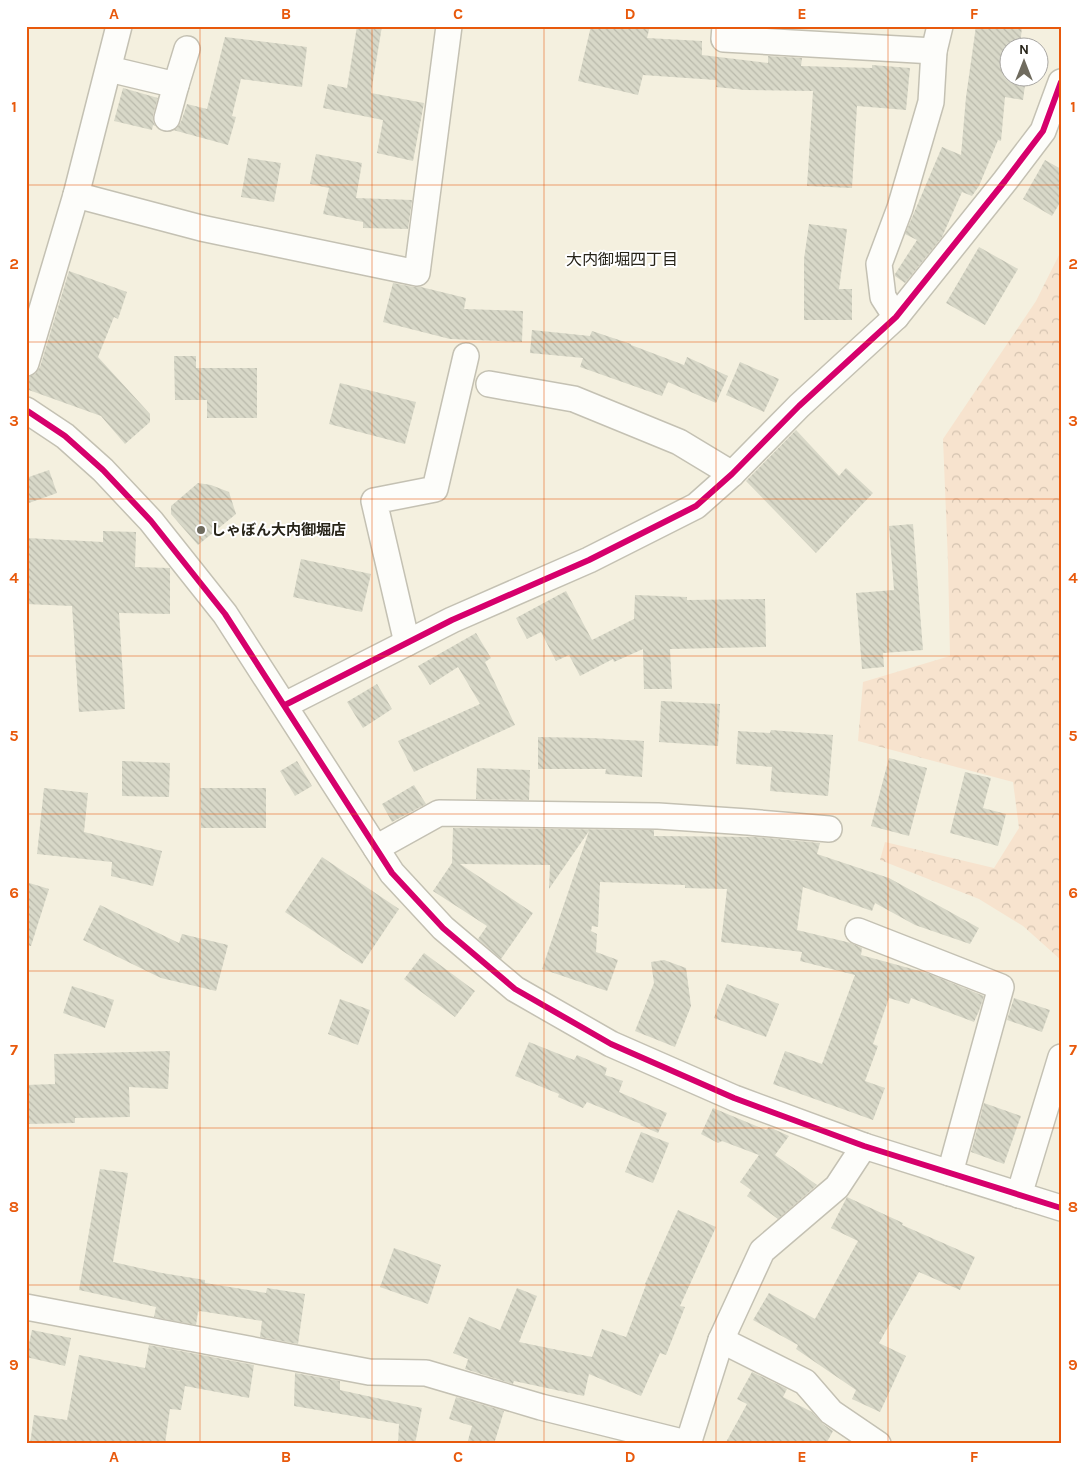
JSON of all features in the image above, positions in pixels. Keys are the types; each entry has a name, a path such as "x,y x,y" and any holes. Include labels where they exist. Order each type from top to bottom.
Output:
{"street":[{"path":"26,363 76,195 119,26"},
{"path":"76,195 201,228 417,273 449,26"},
{"path":"725,26 724,39 934,51"},
{"path":"896,317 883,297 879,264 900,208 931,102 934,51 940,26"},
{"path":"167,118 186,49"},
{"path":"109,69 176,85"},
{"path":"285,705 452,620 589,560 696,506 732,474 799,406 896,317 1006,181 1043,131 1061,82"},
{"path":"407,643 374,501 434,489 466,356"},
{"path":"489,384 574,399 679,442 732,474"},
{"path":"26,410 65,436 103,470 151,522 225,614 392,873 443,928 515,989 611,1044 734,1098 864,1146 1061,1208"},
{"path":"376,848 440,813 658,816 829,829"},
{"path":"858,931 1001,987 950,1173"},
{"path":"1019,1195 1061,1057"},
{"path":"26,1307 369,1372 426,1373 542,1407 689,1444 721,1340 762,1251 837,1186 864,1146"},
{"path":"721,1340 806,1382 831,1412 878,1444"}],"green space":[{"path":"1061,251 1061,960 1023,926 979,899 880,860 885,842 994,868 1019,828 1013,782 858,741 863,682 950,656 943,439 1036,301"}],"building":[{"path":"357,26 382,26 371,93 424,103 413,161 377,153 383,120 323,108 328,84 347,88"},
{"path":"591,26 650,26 647,38 702,41 702,55 768,63 768,56 802,58 801,66 872,68 872,65 910,68 906,110 857,106 852,188 807,186 813,91 745,90 716,87 716,80 643,75 638,95 578,81"},
{"path":"976,26 1022,26 1021,38 1000,38 1000,88 1025,88 1023,100 1005,97 1001,141 998,140 979,186 972,196 962,192 942,237 905,283 895,274 917,240 905,234 942,147 961,155 966,97"},
{"path":"225,37 307,47 302,87 241,79 232,116 236,117 228,145 173,130 181,122 187,104 207,109"},
{"path":"123,88 158,98 153,115 155,126 153,125 152,130 114,121"},
{"path":"316,154 362,163 356,198 412,200 408,229 363,228 363,222 323,214 329,188 310,184"},
{"path":"248,158 281,163 274,202 241,197"},
{"path":"1045,160 1061,169 1061,201 1052,216 1023,199"},
{"path":"809,224 847,229 839,289 852,289 852,320 804,320 804,259"},
{"path":"979,247 1018,269 985,325 946,303"},
{"path":"69,271 127,292 118,319 114,317 98,357 150,414 150,422 125,444 101,416 26,389 26,377 35,374 40,367"},
{"path":"393,283 421,287 466,298 464,309 523,311 522,342 450,339 383,322"},
{"path":"532,330 590,336 592,331 684,365 687,357 728,376 716,403 668,382 662,396 580,367 583,358 530,353"},
{"path":"174,356 196,356 196,368 257,368 257,418 207,418 207,400 175,400"},
{"path":"740,362 779,379 764,412 726,395"},
{"path":"340,383 416,402 405,444 329,424"},
{"path":"796,430 839,476 846,468 873,493 816,553 746,481"},
{"path":"49,470 57,493 26,504 26,478"},
{"name":"しゃぼん大内御堀店","path":"198,483 211,485 229,492 236,514 198,545 171,514 171,506"},
{"path":"913,524 923,650 883,653 884,667 862,669 856,593 894,590 889,526"},
{"path":"103,531 136,532 135,567 170,568 170,614 119,613 125,709 79,712 72,606 26,604 27,538 103,542"},
{"path":"301,559 371,574 362,612 293,597"},
{"path":"566,591 592,640 634,619 635,595 687,597 687,600 765,599 766,647 670,649 672,689 644,689 643,649 614,662 613,659 580,676 569,655 556,661 541,632 527,639 516,618"},
{"path":"476,633 491,658 485,662 515,725 414,772 398,741 480,704 458,667 430,685 418,666"},
{"path":"377,684 392,709 363,728 347,702"},
{"path":"661,701 720,704 718,746 659,742"},
{"path":"771,730 833,735 828,796 770,791 772,767 736,764 738,731 770,733"},
{"path":"538,737 644,741 642,777 605,774 606,769 538,769"},
{"path":"889,758 927,768 909,836 871,826"},
{"path":"122,761 170,763 169,797 122,796"},
{"path":"297,761 312,786 295,796 280,771"},
{"path":"477,768 530,770 529,800 476,799"},
{"path":"965,772 991,778 983,808 1006,814 998,846 950,833"},
{"path":"414,785 426,804 392,822 382,804"},
{"path":"44,788 88,793 84,832 162,851 153,886 111,876 112,862 37,854"},
{"path":"200,788 266,788 266,828 201,828"},
{"path":"453,828 654,830 654,836 756,837 820,843 817,854 889,878 979,928 970,944 915,925 875,903 872,911 803,887 797,930 851,943 862,948 861,955 927,973 984,996 974,1022 911,998 909,1004 889,998 873,1044 878,1046 865,1081 885,1088 873,1120 773,1084 785,1051 822,1064 855,975 800,961 802,952 721,942 727,889 685,888 685,885 600,882 598,927 592,926 591,931 597,934 596,952 618,960 607,991 542,969 589,831 549,889 550,865 460,864 533,913 501,959 478,939 487,926 433,891 452,863"},
{"path":"322,857 399,909 362,964 285,912"},
{"path":"26,882 49,889 31,946 26,945"},
{"path":"100,905 179,943 182,934 228,945 216,991 161,978 83,940"},
{"path":"424,953 475,991 455,1017 404,979"},
{"path":"664,960 686,968 691,1006 675,1047 635,1031 654,983 651,962"},
{"path":"727,984 779,1004 766,1037 714,1018"},
{"path":"72,986 114,1000 105,1028 63,1013"},
{"path":"1014,998 1050,1010 1042,1032 1007,1020"},
{"path":"340,999 370,1010 358,1045 328,1034"},
{"path":"529,1042 574,1060 577,1055 607,1068 605,1075 623,1081 619,1092 667,1113 658,1133 587,1102 583,1108 558,1097 559,1094 515,1076"},
{"path":"170,1051 168,1089 129,1087 130,1117 75,1118 75,1123 26,1124 26,1085 55,1084 54,1054"},
{"path":"984,1103 1021,1116 1004,1164 971,1152"},
{"path":"713,1108 766,1130 769,1127 789,1136 775,1155 817,1185 778,1219 747,1196 751,1190 740,1182 759,1155 722,1141 718,1143 701,1134"},
{"path":"641,1132 669,1143 653,1183 625,1172"},
{"path":"100,1169 128,1173 113,1262 205,1280 205,1283 266,1293 267,1288 305,1294 298,1344 260,1337 262,1321 200,1311 198,1312 196,1325 154,1317 156,1307 79,1290"},
{"path":"847,1197 903,1223 902,1225 975,1257 960,1290 919,1272 879,1343 906,1356 880,1412 852,1399 856,1390 796,1349 798,1345 753,1320 769,1293 815,1319 858,1241 831,1228"},
{"path":"678,1210 716,1227 680,1306 685,1307 666,1355 660,1353 641,1396 589,1374 584,1396 514,1381 513,1384 465,1369 468,1359 453,1353 469,1317 500,1330 517,1288 537,1296 519,1342 592,1357 602,1329 626,1337 645,1284"},
{"path":"394,1248 441,1265 428,1304 380,1287"},
{"path":"32,1330 71,1338 65,1366 26,1357"},
{"path":"149,1345 254,1365 249,1398 185,1386 181,1410 170,1409 165,1444 30,1444 34,1415 67,1420 79,1355 145,1368"},
{"path":"752,1372 787,1389 783,1397 812,1412 823,1424 833,1431 826,1444 725,1444 747,1404 737,1399"},
{"path":"295,1373 340,1381 340,1390 422,1408 415,1444 398,1444 399,1424 294,1406"},
{"path":"456,1397 504,1411 494,1444 467,1444 472,1426 449,1419"}],"cycle path":[{"path":"285,705 452,620 589,560 696,506 732,474 799,406 896,317 1043,131 1061,82"},
{"path":"26,410 65,436 103,470 151,521 225,614 392,873 443,928 515,989 611,1044 734,1098 864,1146 1061,1208"}],"place":[{"name":"しゃぼん大内御堀店","path":"201,530"}],"district":[{"name":"大内御堀四丁目","path":"622,259"}]}
